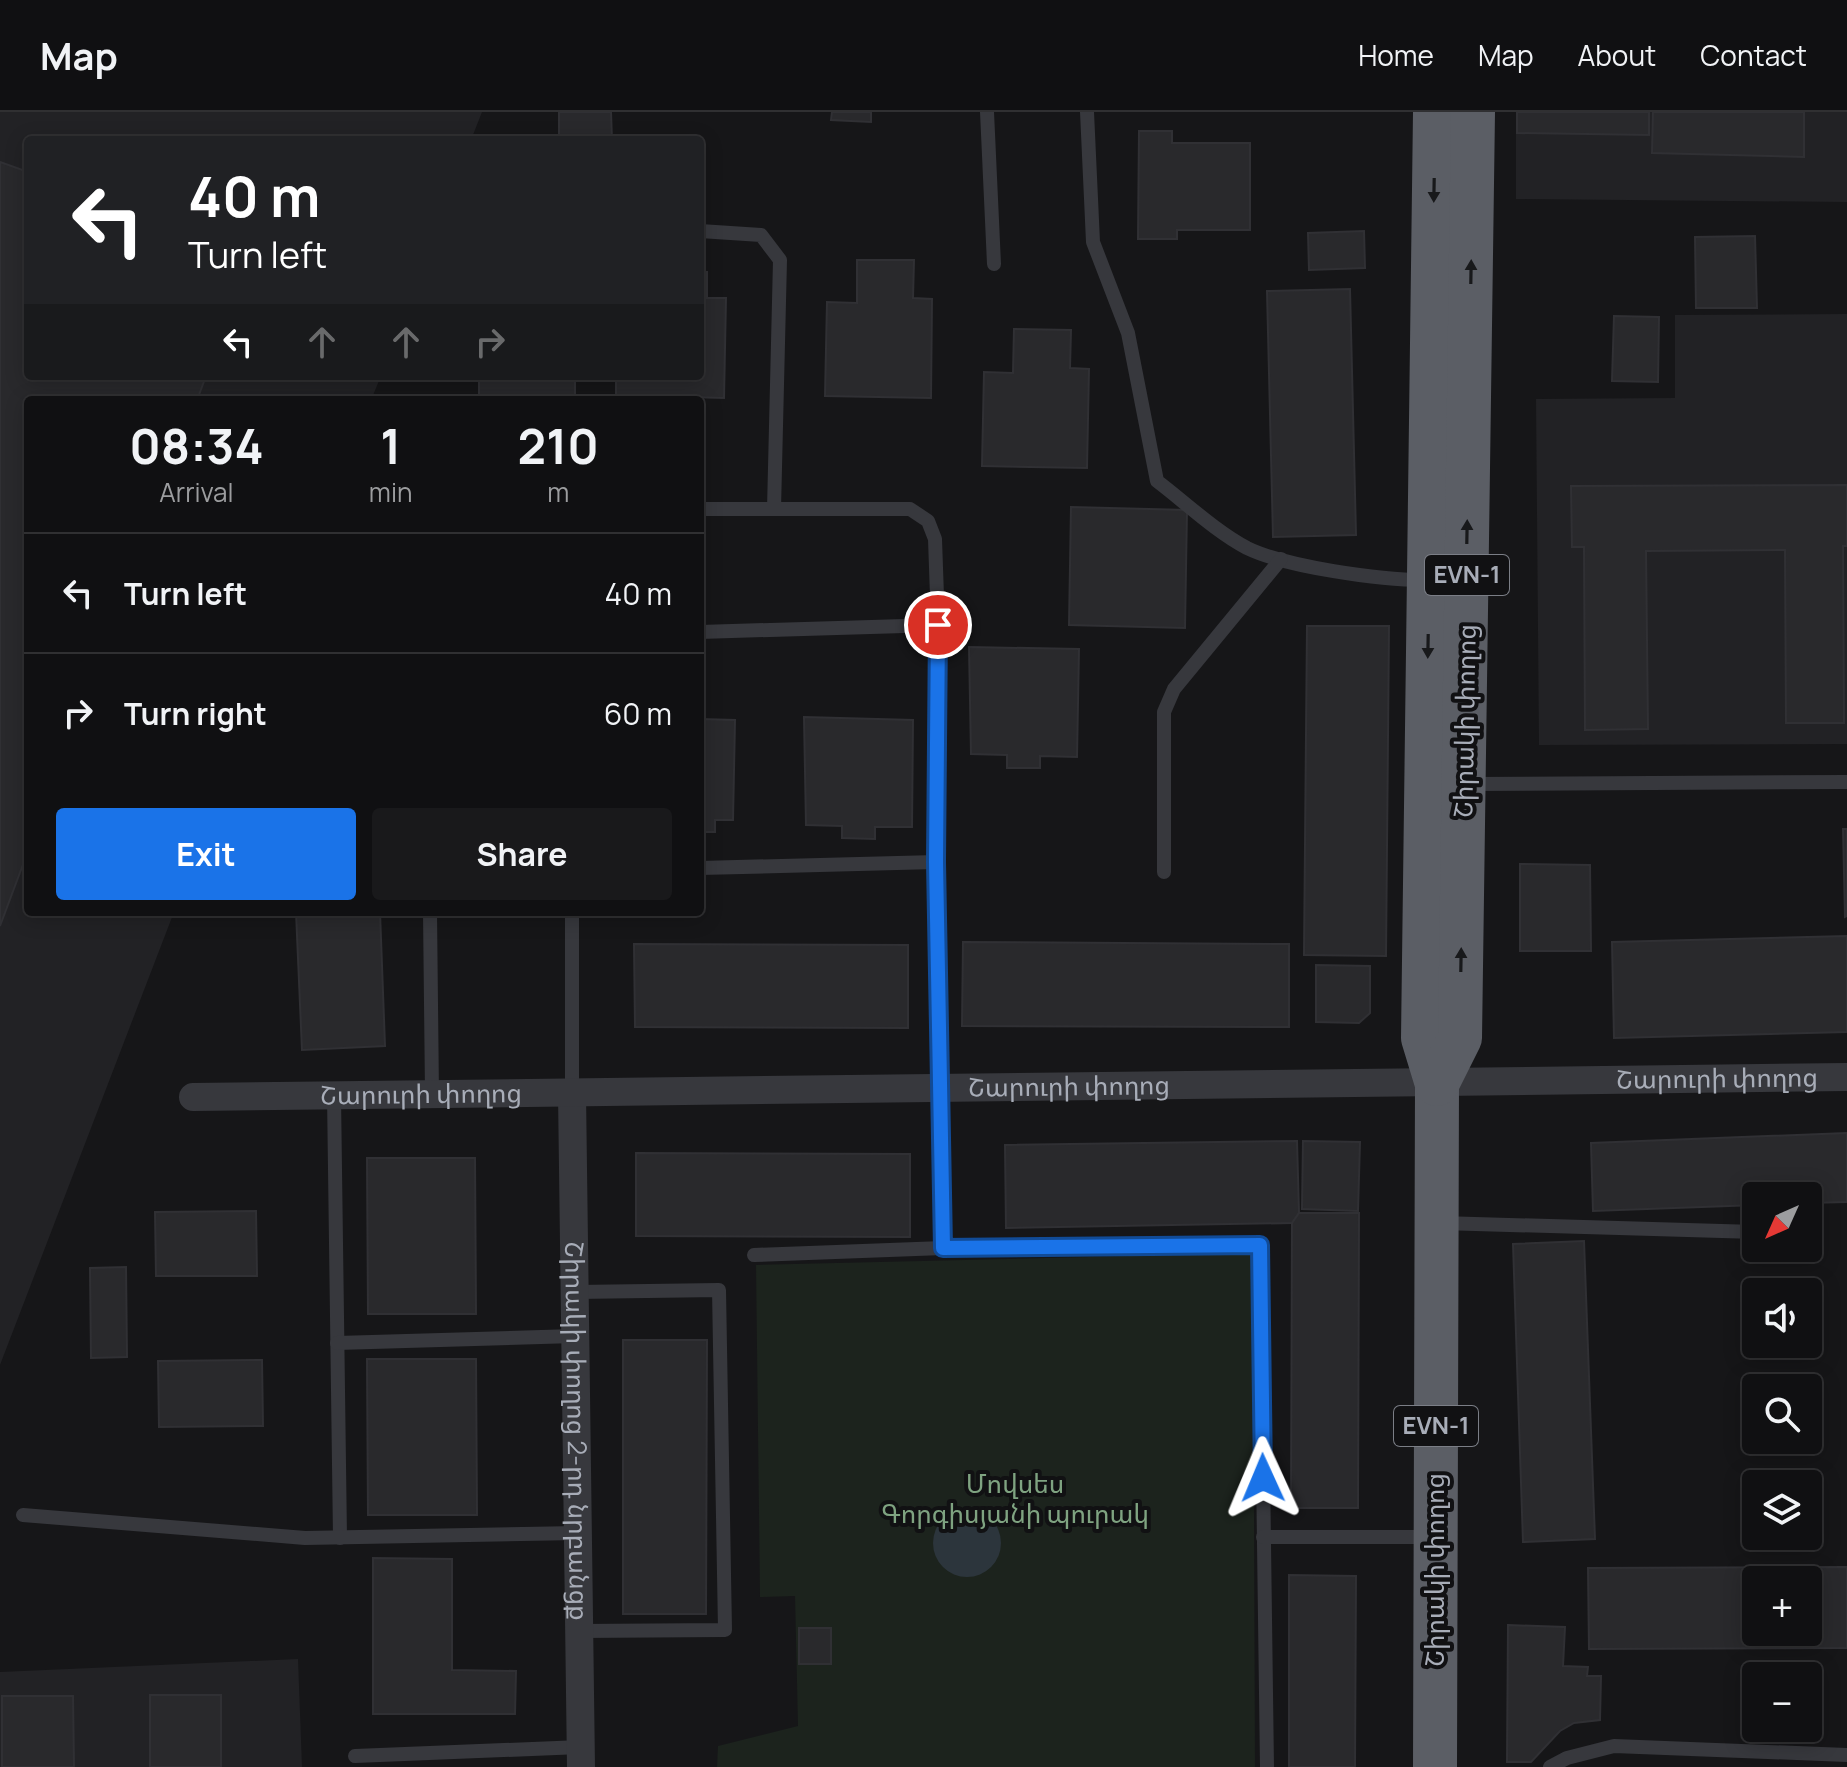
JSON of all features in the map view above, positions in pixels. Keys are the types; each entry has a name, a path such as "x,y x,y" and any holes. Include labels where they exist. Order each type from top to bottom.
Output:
{"highway":[{"name":"Շիրակի փողոց","path":"1435,112 1423,1038 1437,1084 1435,1767"},
{"name":"Շիրակի փողոց","path":"1437,1084 1460,1038 1473,112"}],"street":[{"name":"Շարուրի փողոց","path":"193,1097 1847,1077"},
{"name":"Շիրակի փողոց 2-րդ նրբանցք","path":"572,1093 581,1757"}],"lane":[{"path":"987,112 994,264"},
{"path":"1087,112 1093,242 1128,333 1157,481 1247,548 1281,559 1398,580 1429,580"},
{"path":"704,231 743,231 761,235 780,260 774,509"},
{"path":"704,509 910,509 928,521 935,539 938,625 936,862 943,1248"},
{"path":"1164,872 1164,712 1174,689 1281,559"},
{"path":"704,632 938,625"},
{"path":"1464,784 1847,782"},
{"path":"704,868 936,862"},
{"path":"430,916 432,1094"},
{"path":"572,916 572,1093"},
{"path":"334,1095 340,1538"},
{"path":"1437,1223 1742,1232"},
{"path":"754,1255 943,1248 1260,1245 1267,1767"},
{"path":"576,1292 719,1290 725,1630 579,1631"},
{"path":"337,1343 575,1336"},
{"path":"23,1515 305,1538 578,1533"},
{"path":"1263,1537 1436,1537"},
{"path":"1550,1767 1567,1758 1614,1746 1847,1755"},
{"path":"355,1756 581,1757"}],"shaded area":[{"path":"0,112 482,112 473,136 24,136 24,380 379,380 373,396 24,396 24,916 172,916 0,1365"},
{"path":"1516,112 1847,112 1847,202 1516,199"},
{"path":"1847,314 1847,744 1539,745 1536,399 1675,398 1675,315"},
{"path":"974,1509 995,1524 1001,1543 999,1556 991,1567 974,1577 960,1577 943,1567 935,1556 933,1536 943,1519 954,1511"},
{"path":"298,1659 302,1767 0,1767 0,1672"}],"green space":[{"name":"Մովսես Գորգիսյանի պուրակ","path":"1253,1253 1255,1767 717,1767 718,1746 798,1726 795,1596 760,1597 756,1265"}],"building":[{"path":"559,112 611,112 612,136 559,136"},
{"path":"832,112 871,112 871,122 831,120"},
{"path":"1517,112 1649,112 1649,135 1517,133"},
{"path":"1653,112 1804,112 1804,157 1652,153"},
{"path":"1139,131 1172,131 1172,143 1250,143 1250,230 1177,230 1177,239 1138,239"},
{"path":"0,162 24,171 24,380 204,380 198,396 24,396 24,862 0,926"},
{"path":"1364,231 1365,268 1309,270 1308,233"},
{"path":"1755,236 1757,308 1696,308 1695,237"},
{"path":"857,260 914,260 913,298 932,299 931,398 825,396 827,302 857,303"},
{"path":"704,272 707,272 707,298 726,298 724,398 616,395 616,380 704,380"},
{"path":"1350,289 1356,535 1273,537 1267,291"},
{"path":"1614,316 1659,317 1658,382 1612,381"},
{"path":"1014,329 1071,330 1070,368 1089,369 1087,468 982,466 984,372 1013,373"},
{"path":"479,380 575,380 575,396 479,396"},
{"path":"1847,485 1847,546 1843,546 1844,723 1786,723 1785,550 1646,551 1648,729 1585,730 1584,547 1572,547 1571,486"},
{"path":"1071,507 1187,510 1185,628 1069,625"},
{"path":"1307,626 1389,626 1386,956 1304,955"},
{"path":"969,647 1079,649 1077,757 1040,756 1040,768 1007,768 1007,755 971,754"},
{"path":"804,717 913,720 912,827 875,827 875,839 842,838 842,826 806,825"},
{"path":"704,719 735,720 733,820 715,820 715,832 704,832"},
{"path":"1843,829 1847,829 1845,917"},
{"path":"1520,864 1590,865 1591,951 1520,951"},
{"path":"296,916 380,916 385,1046 302,1050"},
{"path":"1847,936 1847,1032 1614,1038 1612,942"},
{"path":"963,942 1289,944 1289,1027 962,1026"},
{"path":"634,944 908,945 908,1028 635,1027"},
{"path":"1316,965 1370,966 1370,1013 1359,1023 1316,1022"},
{"path":"1847,1133 1847,1202 1822,1203 1822,1182 1742,1182 1742,1206 1593,1211 1591,1143"},
{"path":"1297,1141 1299,1213 1292,1223 1006,1228 1005,1145"},
{"path":"1303,1141 1360,1142 1358,1211 1302,1209"},
{"path":"636,1153 910,1154 910,1237 636,1236"},
{"path":"367,1158 475,1158 476,1314 368,1314"},
{"path":"256,1211 257,1276 156,1276 155,1212"},
{"path":"1299,1213 1359,1213 1358,1508 1291,1508 1292,1223"},
{"path":"1584,1241 1595,1539 1523,1542 1513,1244"},
{"path":"126,1267 127,1357 91,1358 90,1268"},
{"path":"623,1340 707,1340 706,1614 623,1614"},
{"path":"367,1359 476,1359 477,1515 368,1515"},
{"path":"262,1360 263,1426 159,1427 158,1361"},
{"path":"373,1558 452,1559 452,1670 516,1671 515,1714 373,1714"},
{"path":"1742,1567 1742,1646 1822,1646 1822,1567 1847,1567 1847,1648 1589,1649 1588,1568"},
{"path":"1289,1575 1356,1576 1355,1767 1289,1767"},
{"path":"1508,1625 1565,1627 1563,1666 1588,1667 1587,1676 1601,1676 1600,1720 1574,1723 1560,1731 1531,1762 1507,1762"},
{"path":"799,1628 831,1628 831,1664 799,1664"},
{"path":"150,1695 221,1695 221,1767 150,1767"},
{"path":"2,1696 73,1696 74,1767 2,1767"}],"route":[{"path":"938,625 936,862 943,1248 1260,1245 1263,1478"}]}
